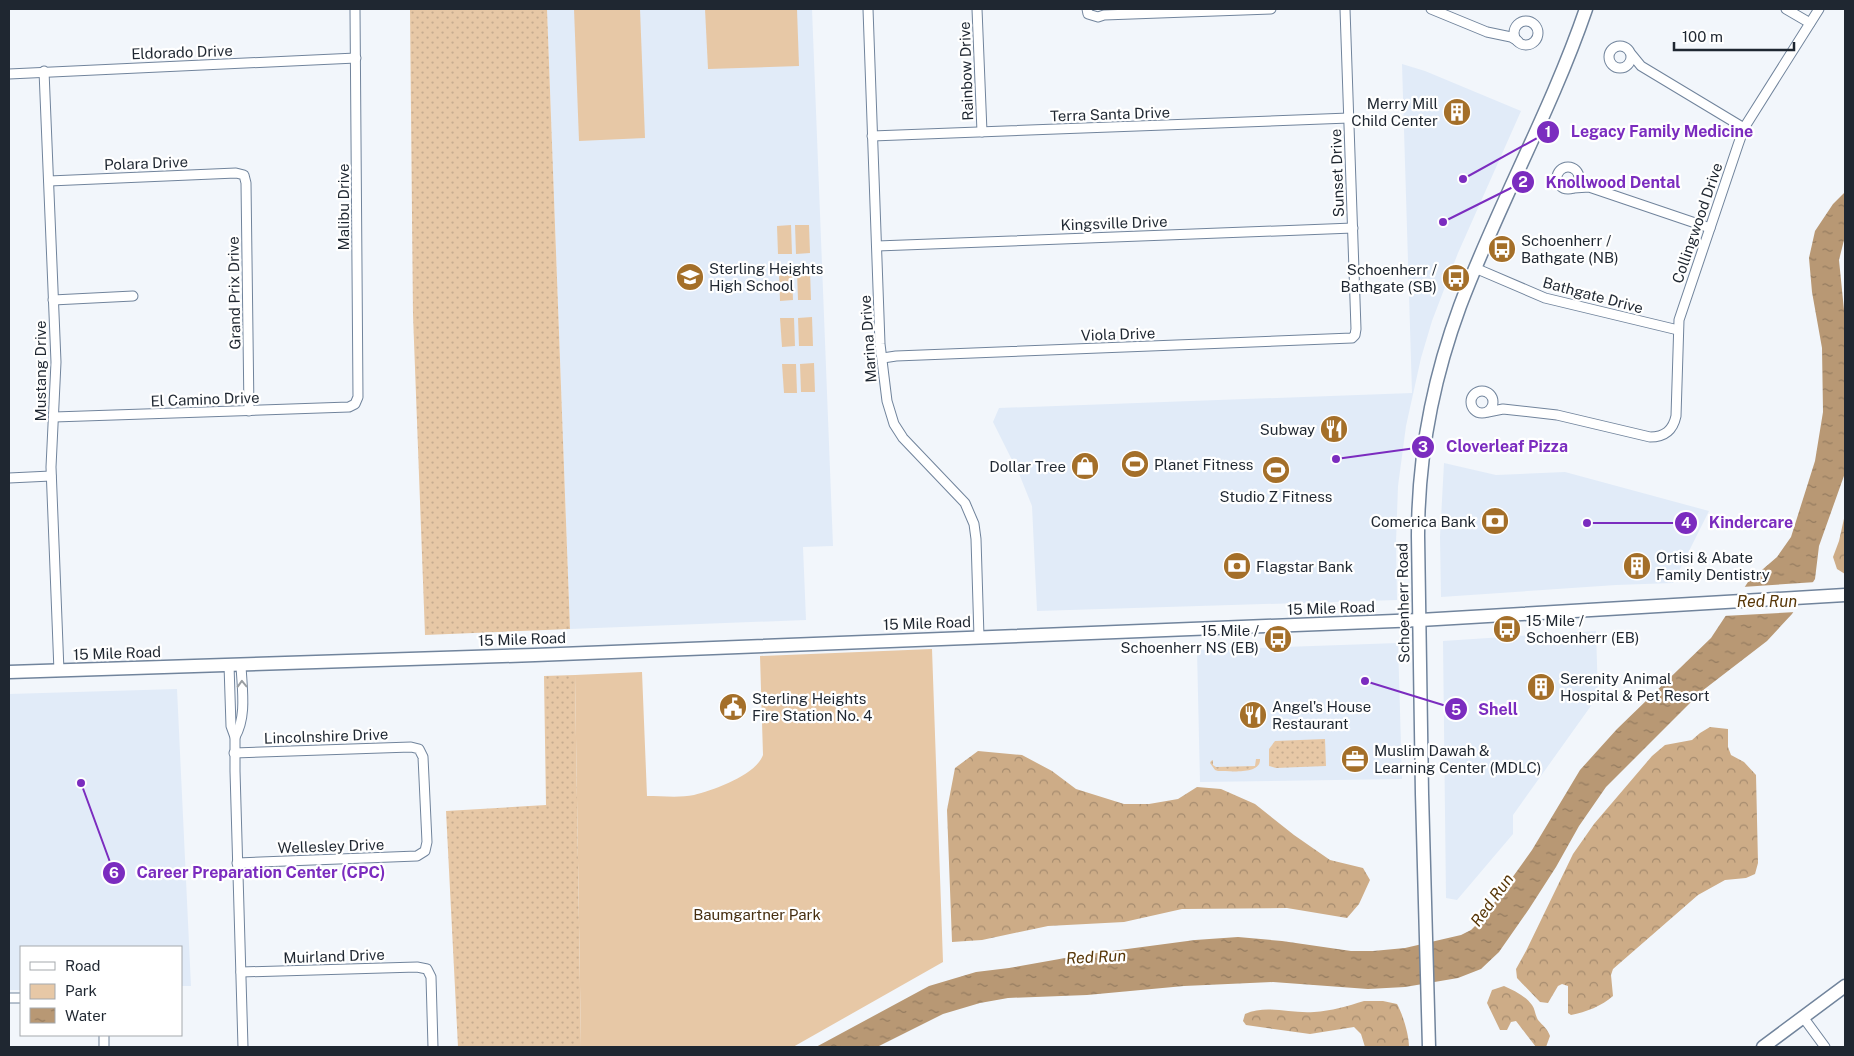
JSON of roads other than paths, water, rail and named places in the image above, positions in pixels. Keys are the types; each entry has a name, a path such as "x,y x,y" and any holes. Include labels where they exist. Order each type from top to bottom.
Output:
{"main road":[{"name":"Schoenherr Road","path":"1429,1047 1418,511 1426,438 1437,382 1460,308 1475,268 1565,65 1586,9"},
{"name":"15 Mile Road","path":"9,672 1420,620 1845,595"},
{"path":"1763,1047 1845,986"}],"street":[{"name":"Malibu Drive","path":"355,9 358,398 355,404"},
{"name":"Marina Drive","path":"868,9 880,344 887,401 894,424 902,438 917,456 957,493 969,511 974,524 979,637"},
{"name":"Rainbow Drive","path":"977,9 982,132"},
{"path":"1087,12 1098,17 1104,15 1271,9"},
{"name":"Sunset Drive","path":"1345,9 1356,329 1354,336"},
{"path":"1431,9 1450,12 1487,32 1504,35 1525,44 1533,43 1538,36 1537,29 1533,23 1526,21 1519,24 1515,30 1504,35"},
{"path":"1786,9 1810,23"},
{"name":"Collingwood Drive","path":"1503,409 1557,415 1650,437 1666,434 1671,429 1676,416 1679,320 1744,128 1818,9"},
{"path":"1515,30 1518,41"},
{"path":"1641,66 1614,67 1610,61 1609,53 1614,47 1628,48 1641,66 1744,128"},
{"path":"1626,67 1631,62 1632,55"},
{"name":"Eldorado Drive","path":"9,74 356,58"},
{"name":"Mustang Drive","path":"44,71 56,362 51,476 59,671"},
{"name":"Terra Santa Drive","path":"872,136 1349,118"},
{"path":"1589,187 1576,169 1562,168 1557,174 1559,185 1566,189 1589,187 1710,228"},
{"name":"Polara Drive","path":"49,181 236,173 244,175"},
{"name":"Grand Prix Drive","path":"244,175 246,183 249,411"},
{"path":"1574,188 1579,183 1580,176"},
{"name":"Kingsville Drive","path":"876,246 1352,228"},
{"name":"Bathgate Drive","path":"1475,268 1545,298 1678,330"},
{"path":"54,300 133,296"},
{"name":"Viola Drive","path":"883,358 1346,339 1354,336"},
{"path":"1482,390 1488,393 1503,409 1480,414 1471,407 1470,399 1475,393 1482,390"},
{"path":"1488,412 1492,406 1493,399"},
{"name":"El Camino Drive","path":"54,417 349,407 355,404"},
{"path":"9,478 51,476"},
{"path":"235,665 230,704 231,726 235,737 243,1047"},
{"path":"235,665 242,704 241,727 235,737"},
{"path":"230,704 242,704"},
{"name":"Lincolnshire Drive","path":"234,753 411,747 419,750 423,757 427,842 425,851"},
{"name":"Wellesley Drive","path":"237,863 417,856 422,855 425,851"},
{"name":"Muirland Drive","path":"241,972 418,967 428,969 431,977 433,1047"},
{"path":"1803,1017 1826,1047"}],"water":[{"name":"Red Run","path":"1845,192 1845,236 1839,260 1845,320 1845,473 1819,546 1815,579 1792,614 1767,641 1702,691 1606,787 1579,826 1529,909 1499,952 1481,969 1458,978 1405,987 1368,989 1273,982 1184,986 1087,995 1008,998 980,1003 943,1014 877,1047 816,1047 929,986 976,972 1195,940 1238,937 1351,951 1373,951 1405,948 1461,935 1471,930 1484,917 1532,850 1580,770 1617,729 1711,638 1748,582 1777,557 1791,537 1815,461 1823,412 1822,348 1812,292 1809,258 1815,231 1833,204"}],"place":[{"name":"Merry Mill Child Center","path":"1457,112"},
{"name":"Legacy Family Medicine","path":"1463,179"},
{"name":"Knollwood Dental","path":"1443,222"},
{"name":"Schoenherr / Bathgate (NB)","path":"1502,249"},
{"name":"Sterling Heights High School","path":"690,277"},
{"name":"Schoenherr / Bathgate (SB)","path":"1456,278"},
{"name":"Subway","path":"1334,429"},
{"name":"Cloverleaf Pizza","path":"1336,459"},
{"name":"Planet Fitness","path":"1135,464"},
{"name":"Dollar Tree","path":"1085,466"},
{"name":"Studio Z Fitness","path":"1276,470"},
{"name":"Comerica Bank","path":"1495,521"},
{"name":"Kindercare","path":"1587,523"},
{"name":"Flagstar Bank","path":"1237,566"},
{"name":"Ortisi & Abate Family Dentistry","path":"1637,566"},
{"name":"15 Mile / Schoenherr (EB)","path":"1507,629"},
{"name":"15 Mile / Schoenherr NS (EB)","path":"1278,639"},
{"name":"Shell","path":"1365,681"},
{"name":"Serenity Animal Hospital & Pet Resort","path":"1541,687"},
{"name":"Sterling Heights Fire Station No. 4","path":"733,707"},
{"name":"Angel's House Restaurant","path":"1253,715"},
{"name":"Muslim Dawah & Learning Center (MDLC)","path":"1355,759"},
{"name":"Career Preparation Center (CPC)","path":"81,783"}],"park label":[{"name":"Baumgartner Park","path":"757,914"}]}
